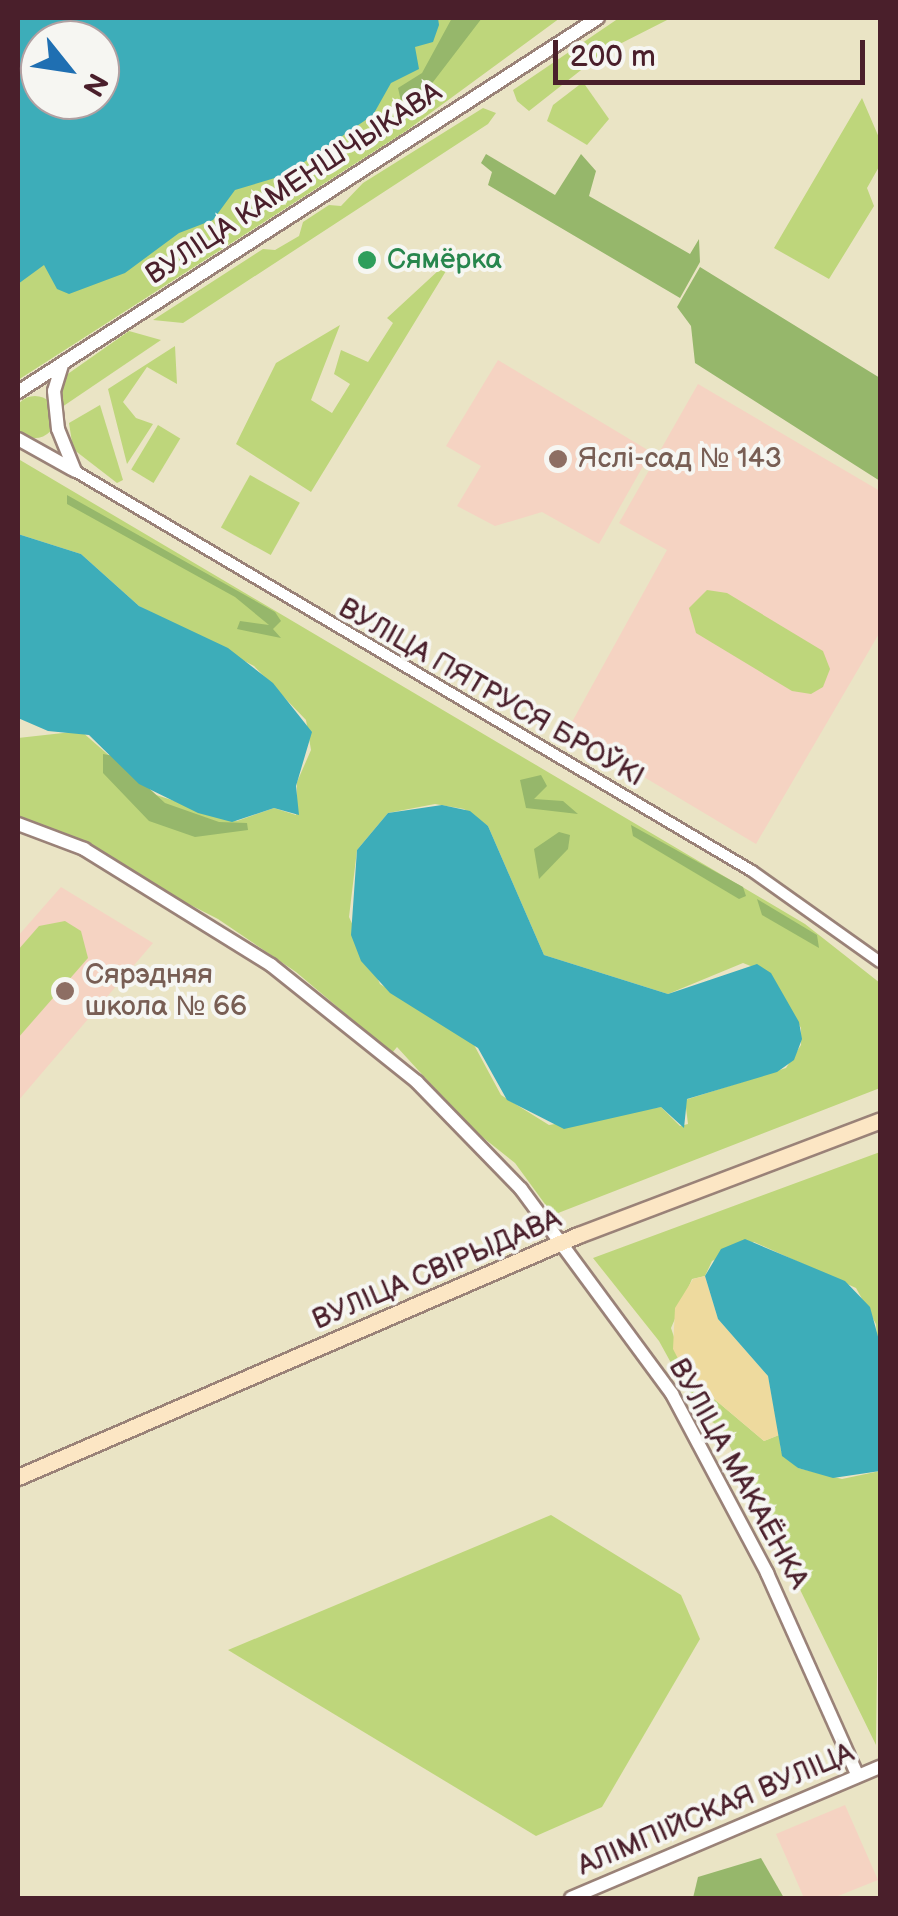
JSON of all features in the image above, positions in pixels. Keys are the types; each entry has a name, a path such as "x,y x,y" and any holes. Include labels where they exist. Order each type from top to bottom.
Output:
{"main road":[{"name":"ВУЛІЦА СВІРЫДАВА","path":"18,1477 558,1245 880,1120"}],"street":[{"name":"ВУЛІЦА КАМЕНШЧЫКАВА","path":"22,389 598,18"},
{"path":"63,363 56,407 58,429 75,470"},
{"path":"22,389 44,390 56,407"},
{"path":"34,448 48,446 58,429"},
{"path":"18,439 75,470"},
{"name":"ВУЛІЦА ПЯТРУСЯ БРОЎКІ","path":"75,470 752,871 880,962"},
{"name":"ВУЛІЦА МАКАЁНКА","path":"18,824 84,849 316,998 473,1137 521,1189 558,1245 672,1394 768,1574 858,1776"},
{"name":"АЛІМПІЙСКАЯ ВУЛІЦА","path":"571,1898 880,1767"}],"shaded area":[{"name":"Яслі-сад № 143","path":"498,360 651,452 599,544 542,512 495,526 457,506 481,466 446,446"},
{"path":"698,384 880,491 880,632 756,844 567,731 667,550 619,523"},
{"name":"Сярэдняя школа № 66","path":"61,887 153,943 18,1101 18,936"},
{"path":"845,1805 878,1880 833,1898 804,1898 776,1834"}],"green space":[{"path":"18,18 560,18 406,131 18,380"},
{"path":"452,18 482,18 430,86 401,101 398,88 422,73"},
{"path":"619,18 671,18 604,52 529,111 517,101 513,90"},
{"path":"583,82 609,119 587,145 547,121 553,105"},
{"path":"862,98 880,140 880,165 867,188 874,206 829,279 774,248"},
{"path":"483,108 496,113 488,124 183,323 153,320 263,249 275,250 299,236 303,222 329,205 341,206 363,183"},
{"path":"486,154 555,195 581,154 596,171 589,196 690,254 699,239 700,262 680,298 488,185 492,172 481,163"},
{"path":"700,267 880,378 880,481 695,363 691,326 677,307"},
{"path":"439,270 446,271 311,492 236,444 276,363 340,325 311,400 332,413 350,384 334,374 341,350 368,362 393,323 387,318"},
{"path":"129,331 161,340 62,407 62,378"},
{"path":"175,346 177,384 147,367 123,402 136,418 153,424 127,464 108,389"},
{"path":"35,396 50,402 56,417 50,432 35,438 20,432 14,417 20,402"},
{"path":"100,405 123,480 117,483 73,449 69,423"},
{"path":"158,425 180,438 154,483 131,470"},
{"path":"20,460 805,924 880,983 880,1088 553,1215 515,1163 471,1128 397,1047 392,1053 296,972 218,919 18,817 18,738 81,731 153,794 237,821 274,808 296,815 297,782 311,750 306,720 254,666 139,606 81,554 18,534","holes":["435,804 464,809 488,826 544,955 668,994 743,963 771,974 801,1028 801,1045 786,1068 685,1100 688,1124 680,1126 661,1107 549,1125 501,1095 473,1043 380,984 349,917 357,850 388,813"]},
{"path":"250,475 300,503 271,555 221,527"},
{"path":"67,495 275,612 281,621 273,629 281,638 237,629 240,621 269,625 235,597 67,504"},
{"path":"707,590 727,593 823,651 830,669 823,687 811,694 792,691 696,633 689,608"},
{"path":"103,754 114,756 165,803 219,822 247,823 248,830 195,837 149,821 103,773"},
{"path":"541,775 547,786 534,799 563,801 578,814 526,808 520,780"},
{"path":"631,825 743,887 746,896 739,899 633,836"},
{"path":"559,832 570,835 568,849 539,879 534,849"},
{"path":"757,899 817,935 819,948 762,915"},
{"path":"65,921 81,931 88,958 18,1038 18,950 39,926"},
{"path":"880,1152 880,1366 876,1324 856,1288 754,1242 712,1261 705,1276 692,1279 671,1328 687,1376 764,1441 779,1435 781,1451 798,1468 842,1479 880,1471 876,1745 721,1428 698,1412 659,1341 593,1258"},
{"path":"551,1515 681,1595 700,1639 602,1807 536,1836 228,1650"},
{"path":"761,1858 784,1898 693,1898 698,1877"}],"sand":[{"path":"705,1276 718,1319 768,1376 779,1435 764,1441 687,1376 673,1349 675,1308 693,1279"}],"water":[{"path":"18,18 438,18 433,42 415,47 419,69 391,83 373,115 285,175 235,190 213,220 179,233 125,273 69,294 57,289 44,265 18,284"},
{"path":"18,534 81,554 139,606 228,648 273,683 312,732 296,786 299,815 274,808 232,822 198,813 139,784 89,735 48,731 18,718"},
{"path":"442,805 470,811 488,826 544,955 668,994 757,964 771,973 799,1022 802,1039 794,1060 777,1072 687,1099 684,1128 661,1107 564,1129 507,1100 478,1048 390,993 361,961 351,935 357,850 388,813"},
{"path":"745,1239 845,1281 870,1307 880,1344 880,1471 833,1478 798,1468 782,1456 768,1376 718,1319 705,1276 721,1249"}],"place":[{"name":"Сямёрка","path":"367,260"},
{"name":"Яслі-сад № 143","path":"558,459"},
{"name":"Сярэдняя школа № 66","path":"65,991"}]}
